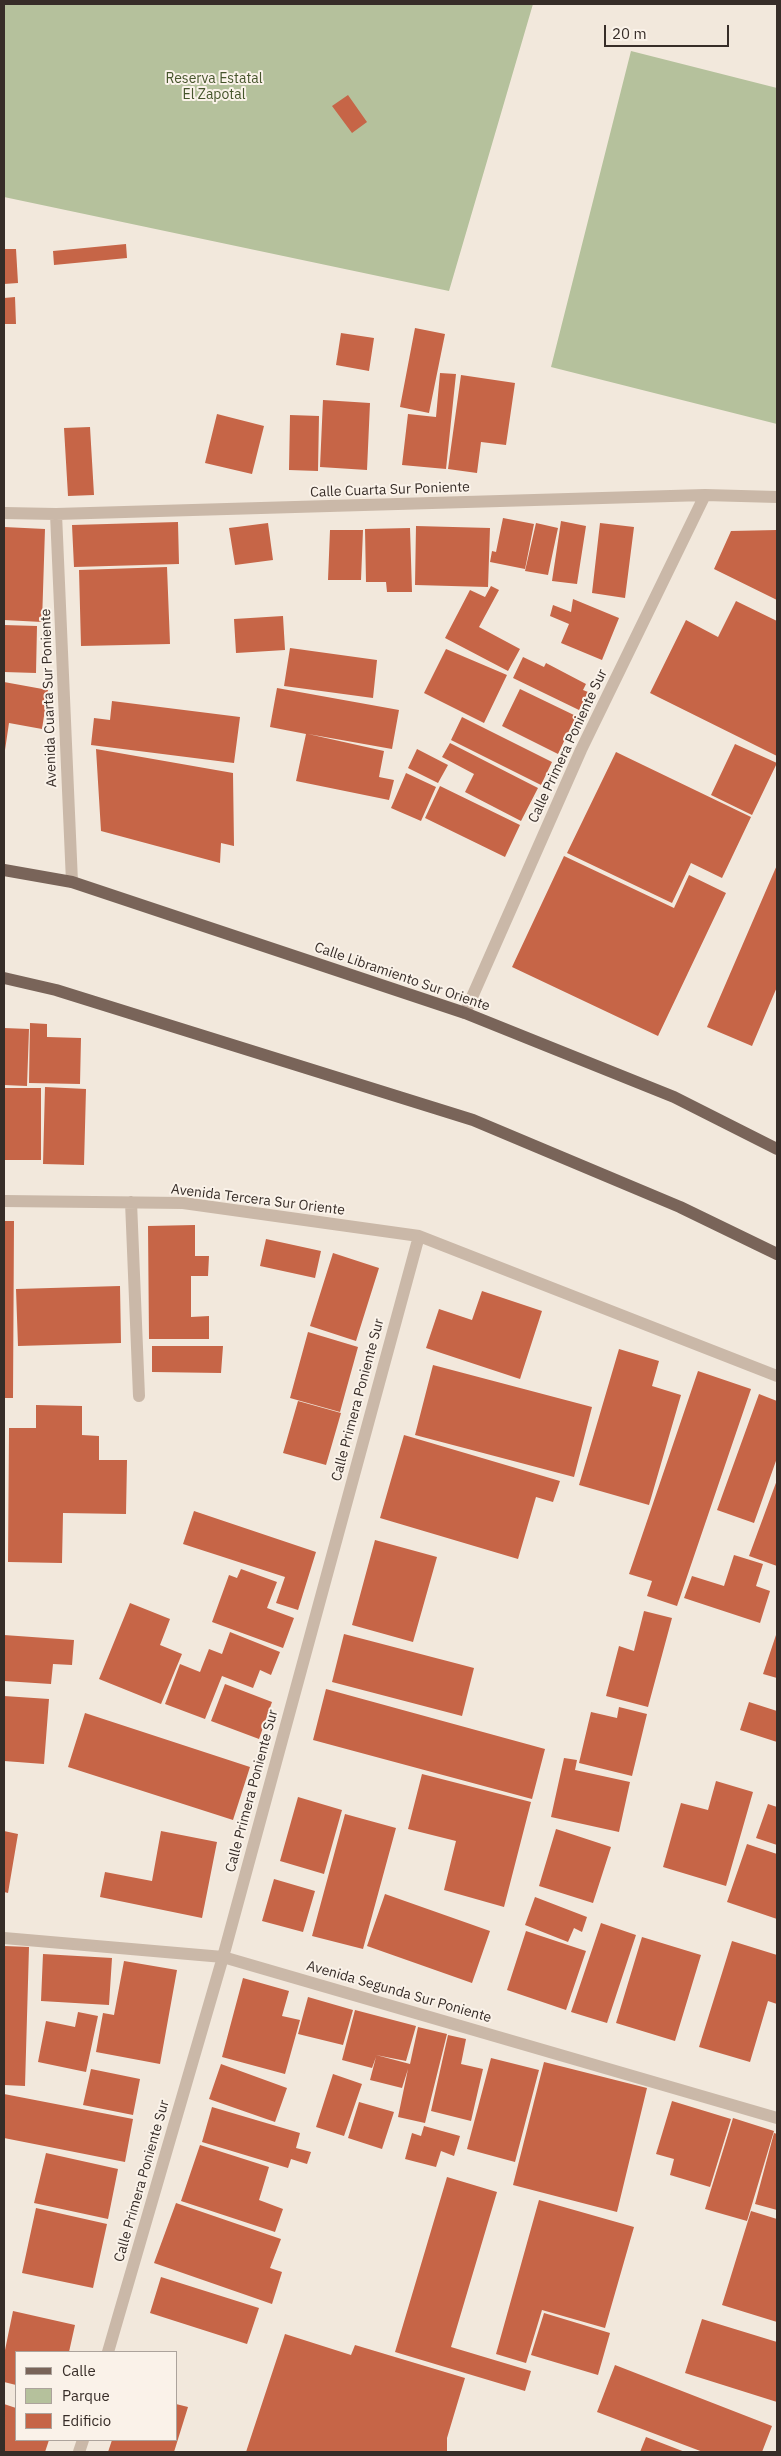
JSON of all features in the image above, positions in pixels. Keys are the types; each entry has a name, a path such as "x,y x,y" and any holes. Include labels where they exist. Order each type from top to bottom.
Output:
{"main road":[{"name":"Calle Libramiento Sur Oriente","path":"4,870 72,882 466,1013 674,1097 777,1149"},
{"path":"4,978 56,990 473,1120 680,1207 777,1254"}],"street":[{"name":"Calle Cuarta Sur Poniente","path":"4,513 56,514 704,495 777,497"},
{"name":"Calle Primera Poniente Sur","path":"466,1013 581,750 704,495"},
{"name":"Avenida Cuarta Sur Poniente","path":"56,514 72,882"},
{"name":"Avenida Tercera Sur Oriente","path":"4,1201 183,1203 419,1236 777,1376"},
{"path":"131,1202 139,1396"},
{"name":"Calle Primera Poniente Sur","path":"108,2351 222,1957 419,1236"},
{"name":"Avenida Segunda Sur Poniente","path":"4,1938 222,1957 777,2118"}],"green space":[{"name":"Reserva Estatal El Zapotal","path":"4,4 533,4 449,291 4,197"},
{"path":"631,51 777,88 777,424 551,367"}],"building":[{"path":"348,95 367,122 352,133 332,106"},
{"path":"126,244 127,258 54,265 53,251"},
{"path":"4,249 16,249 18,283 4,284"},
{"path":"15,297 16,324 4,324 4,298"},
{"path":"415,328 445,334 429,413 400,407"},
{"path":"341,333 374,338 369,371 336,365"},
{"path":"440,373 456,374 446,469 402,465 408,414 436,417"},
{"path":"461,375 515,383 506,445 481,442 477,473 448,469"},
{"path":"323,400 370,403 367,470 320,467"},
{"path":"217,414 264,426 252,474 205,463"},
{"path":"290,415 319,416 318,471 289,470"},
{"path":"90,427 94,495 68,496 64,428"},
{"path":"503,518 534,524 525,569 490,562 492,551 496,552"},
{"path":"561,521 586,526 577,584 552,581"},
{"path":"178,522 179,564 74,567 72,525"},
{"path":"268,523 273,560 235,565 229,528"},
{"path":"536,523 558,528 548,575 525,571"},
{"path":"600,523 634,527 625,598 592,593"},
{"path":"416,526 490,528 488,587 415,585"},
{"path":"4,527 45,529 42,622 4,620"},
{"path":"410,528 412,592 387,592 386,582 366,582 365,529"},
{"path":"330,530 363,530 361,580 328,580"},
{"path":"777,530 777,600 714,569 731,531"},
{"path":"167,567 170,644 81,646 79,570"},
{"path":"491,586 499,590 479,627 520,649 508,671 445,638 470,590 485,597"},
{"path":"573,599 619,618 602,660 561,643 569,624 550,616 553,605 571,612"},
{"path":"736,601 777,621 777,756 650,693 686,620 718,637"},
{"path":"283,616 285,650 236,653 234,619"},
{"path":"4,625 37,626 36,673 4,672"},
{"path":"290,648 377,660 373,698 284,686"},
{"path":"446,649 507,675 484,723 424,693"},
{"path":"523,657 544,667 546,663 586,684 583,690 588,692 579,710 513,678"},
{"path":"4,682 48,690 42,729 9,723 5,750"},
{"path":"277,688 399,710 392,749 308,734 384,751 379,777 394,780 389,800 296,781 306,734 270,727"},
{"path":"520,689 576,716 558,754 502,726"},
{"path":"112,701 240,717 234,763 91,745 94,718 110,720"},
{"path":"462,717 552,762 541,785 451,740"},
{"path":"450,743 538,788 521,821 465,792 474,774 442,757"},
{"path":"735,744 777,763 752,815 711,795"},
{"path":"96,749 233,773 234,846 221,843 220,863 101,831"},
{"path":"417,749 448,765 438,783 408,768"},
{"path":"616,752 751,817 722,878 691,863 672,903 567,853"},
{"path":"406,773 436,787 421,821 391,808"},
{"path":"440,786 520,825 505,857 425,818"},
{"path":"564,856 674,908 689,875 726,893 658,1036 512,967"},
{"path":"777,865 777,987 752,1046 707,1027"},
{"path":"30,1023 47,1024 47,1037 81,1038 80,1084 29,1083"},
{"path":"4,1028 29,1029 27,1086 4,1085"},
{"path":"45,1087 86,1089 84,1165 43,1164"},
{"path":"4,1088 41,1088 41,1160 4,1160"},
{"path":"4,1221 14,1221 13,1398 4,1398"},
{"path":"195,1225 195,1256 209,1256 208,1276 191,1276 191,1317 209,1316 209,1339 149,1339 148,1226"},
{"path":"266,1239 321,1251 315,1278 260,1266"},
{"path":"333,1253 379,1268 356,1341 310,1326"},
{"path":"120,1286 121,1343 18,1346 16,1289"},
{"path":"482,1291 542,1311 520,1379 426,1348 439,1309 472,1320"},
{"path":"308,1332 358,1347 340,1412 290,1398"},
{"path":"152,1346 223,1346 221,1373 152,1372"},
{"path":"619,1349 659,1361 652,1386 681,1395 649,1505 579,1485"},
{"path":"433,1365 592,1407 574,1477 415,1435"},
{"path":"698,1371 751,1389 677,1606 647,1596 652,1581 629,1574"},
{"path":"759,1394 777,1401 777,1458 754,1523 717,1510"},
{"path":"298,1401 341,1413 326,1465 283,1453"},
{"path":"36,1405 82,1406 82,1435 99,1436 99,1460 127,1460 126,1514 63,1513 62,1563 8,1562 9,1428 36,1428"},
{"path":"404,1435 560,1481 553,1502 536,1497 518,1559 380,1518"},
{"path":"777,1480 777,1566 749,1556"},
{"path":"194,1511 316,1552 298,1610 276,1603 285,1577 183,1544"},
{"path":"375,1540 437,1557 413,1642 352,1625"},
{"path":"734,1555 763,1564 756,1586 770,1591 760,1623 684,1598 692,1576 724,1586"},
{"path":"241,1569 277,1582 267,1608 294,1618 283,1648 212,1622 229,1575 237,1578"},
{"path":"130,1603 170,1619 160,1645 182,1654 161,1704 99,1679"},
{"path":"644,1611 672,1618 648,1707 606,1696 619,1646 634,1651"},
{"path":"230,1632 280,1652 271,1675 260,1670 253,1688 222,1676 205,1719 165,1704 180,1664 200,1672 209,1649 222,1654"},
{"path":"777,1632 777,1678 763,1674"},
{"path":"344,1634 474,1668 462,1716 332,1682"},
{"path":"4,1635 74,1640 72,1665 53,1664 51,1684 4,1681"},
{"path":"225,1684 272,1702 259,1739 211,1721"},
{"path":"326,1689 545,1749 532,1799 313,1740"},
{"path":"4,1696 49,1699 44,1764 4,1761"},
{"path":"749,1702 777,1711 777,1742 740,1730"},
{"path":"619,1707 647,1714 632,1776 579,1763 591,1712 617,1718"},
{"path":"85,1713 250,1767 233,1820 68,1767"},
{"path":"564,1758 577,1760 575,1770 630,1782 619,1832 551,1817"},
{"path":"422,1774 531,1802 504,1907 444,1890 456,1841 408,1829"},
{"path":"716,1781 753,1792 726,1886 663,1867 681,1803 708,1810"},
{"path":"298,1797 342,1810 324,1874 280,1861"},
{"path":"768,1804 777,1807 777,1845 756,1838"},
{"path":"345,1814 396,1828 363,1949 312,1936"},
{"path":"556,1829 611,1847 593,1903 539,1886"},
{"path":"4,1831 18,1834 8,1893 4,1892"},
{"path":"161,1831 217,1842 202,1918 100,1897 105,1872 152,1881"},
{"path":"747,1844 777,1854 777,1919 727,1902"},
{"path":"274,1879 315,1891 303,1932 262,1921"},
{"path":"385,1894 490,1931 472,1983 367,1946"},
{"path":"535,1897 587,1917 582,1932 574,1928 568,1942 525,1925"},
{"path":"601,1923 636,1935 607,2023 571,2012"},
{"path":"526,1931 586,1951 566,2010 507,1990"},
{"path":"642,1937 701,1955 675,2041 616,2023"},
{"path":"732,1941 777,1955 777,2004 768,2001 750,2062 699,2047"},
{"path":"4,1946 29,1947 25,2086 4,2085"},
{"path":"43,1954 112,1958 109,2005 41,2001"},
{"path":"124,1961 177,1970 160,2064 96,2052 103,2013 114,2015"},
{"path":"243,1978 289,1991 282,2016 300,2020 285,2074 222,2057"},
{"path":"308,1997 353,2010 343,2045 298,2034"},
{"path":"355,2010 416,2026 406,2061 376,2055 410,2064 418,2027 447,2034 425,2123 398,2117 408,2069 402,2088 370,2080 376,2057 372,2068 342,2060"},
{"path":"78,2012 98,2016 86,2072 38,2062 46,2021 75,2027"},
{"path":"448,2035 466,2039 461,2064 483,2069 471,2121 431,2111"},
{"path":"491,2058 539,2070 515,2162 467,2149"},
{"path":"544,2062 647,2088 617,2212 513,2185"},
{"path":"221,2064 287,2088 275,2122 209,2099"},
{"path":"91,2069 140,2079 133,2115 83,2105"},
{"path":"333,2074 362,2084 344,2136 316,2127"},
{"path":"4,2094 133,2119 125,2162 4,2138"},
{"path":"672,2101 731,2119 710,2187 670,2175 674,2159 656,2154"},
{"path":"359,2102 394,2112 382,2149 348,2138"},
{"path":"212,2107 300,2133 296,2148 311,2152 307,2164 291,2159 288,2168 202,2142"},
{"path":"733,2118 774,2131 747,2221 705,2209"},
{"path":"424,2126 460,2136 454,2156 441,2151 436,2167 405,2159 412,2133 421,2136"},
{"path":"774,2133 777,2134 777,2210 755,2204"},
{"path":"200,2145 269,2167 259,2200 283,2209 275,2232 181,2201"},
{"path":"46,2153 118,2169 108,2219 34,2203"},
{"path":"447,2177 497,2192 451,2347 531,2371 525,2391 395,2352"},
{"path":"539,2200 634,2227 605,2328 542,2310 526,2363 496,2354"},
{"path":"176,2203 281,2239 270,2268 282,2272 272,2304 154,2263"},
{"path":"36,2208 107,2224 93,2288 22,2273"},
{"path":"751,2211 777,2219 777,2322 722,2305"},
{"path":"161,2277 259,2308 247,2344 150,2313"},
{"path":"13,2311 75,2325 69,2351 15,2351 15,2385 4,2382 4,2355"},
{"path":"544,2313 610,2333 598,2375 531,2355"},
{"path":"702,2319 777,2342 777,2402 685,2373"},
{"path":"285,2334 351,2355 355,2345 465,2378 447,2438 447,2452 246,2452"},
{"path":"615,2365 772,2426 762,2452 703,2452 597,2412"},
{"path":"4,2404 15,2408 15,2441 49,2441 45,2452 4,2452"},
{"path":"178,2404 188,2407 178,2439"},
{"path":"646,2437 685,2452 640,2452"},
{"path":"112,2441 177,2441 174,2452 108,2452"}]}
